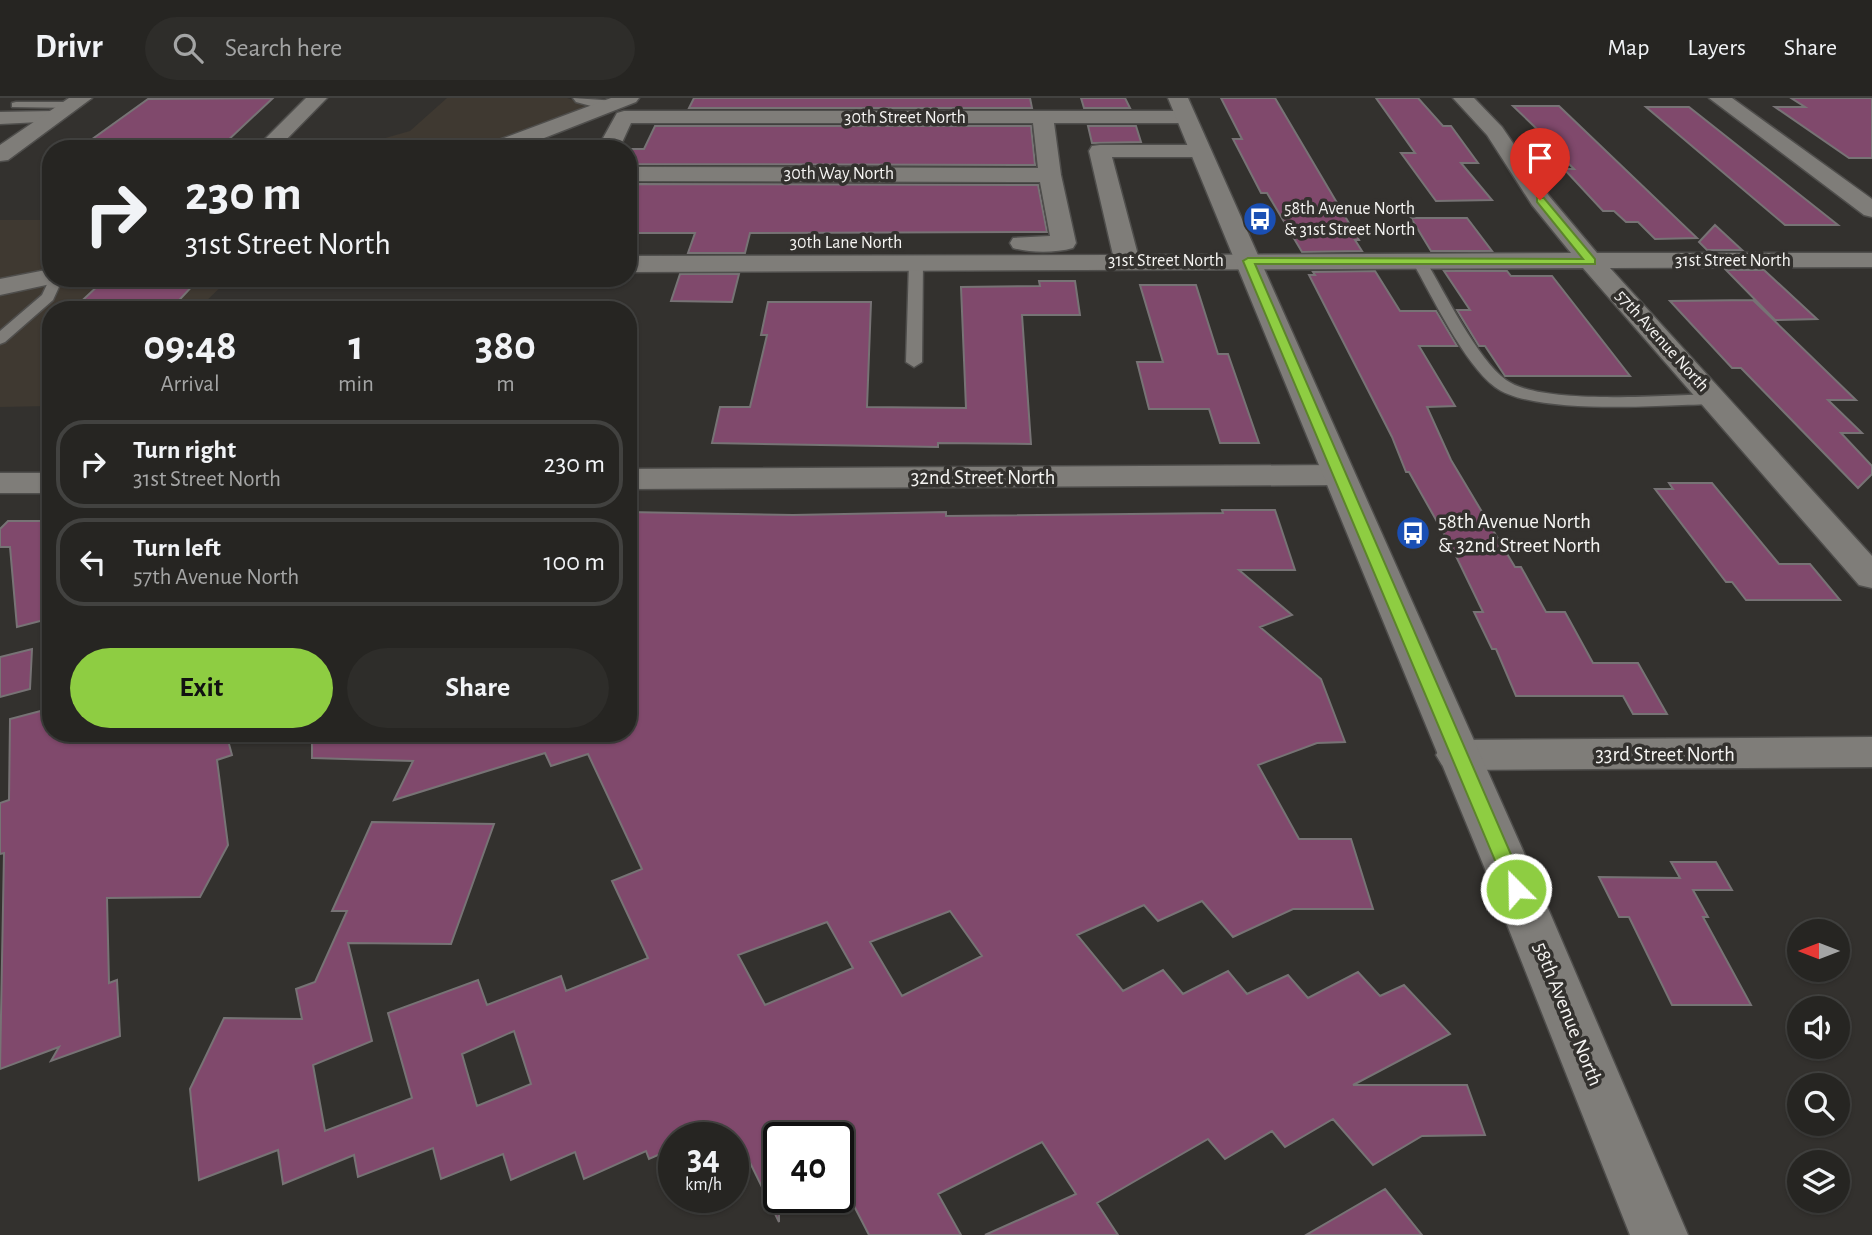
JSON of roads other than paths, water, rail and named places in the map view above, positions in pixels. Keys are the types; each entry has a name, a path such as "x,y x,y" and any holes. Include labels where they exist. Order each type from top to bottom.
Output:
{"street":[{"path":"274,140 317,98"},
{"path":"583,98 621,107"},
{"path":"523,140 621,107 677,98"},
{"name":"57th Avenue North","path":"1463,98 1495,131 1540,200 1591,262 1872,577"},
{"path":"1719,98 1872,210"},
{"path":"0,155 77,101"},
{"path":"611,140 621,107"},
{"name":"30th Street North","path":"621,107 1042,118 1141,107 1188,122"},
{"path":"8,111 53,117"},
{"path":"1042,118 1050,175"},
{"path":"1127,261 1100,151 1188,122"},
{"name":"58th Avenue North","path":"1188,122 1457,755 1506,864 1659,1235"},
{"name":"30th Way North","path":"637,174 1050,175"},
{"name":"30th Lane North","path":"637,244 1064,243 1050,175"},
{"name":"31st Street North","path":"637,264 1872,260"},
{"path":"0,287 42,280"},
{"name":"32nd Street North","path":"637,479 1338,475"},
{"path":"0,483 42,483"},
{"name":"33rd Street North","path":"1457,755 1872,752"}],"lane":[{"path":"8,111 77,101"},
{"path":"1419,261 1474,352 1500,384 1508,388 1563,399 1713,399"},
{"path":"914,362 916,262"},
{"path":"0,339 42,302"}],"place":[{"name":"58th Avenue North & 31st Street North","path":"1260,219"},
{"name":"58th Avenue North & 32nd Street North","path":"1413,533"}]}
